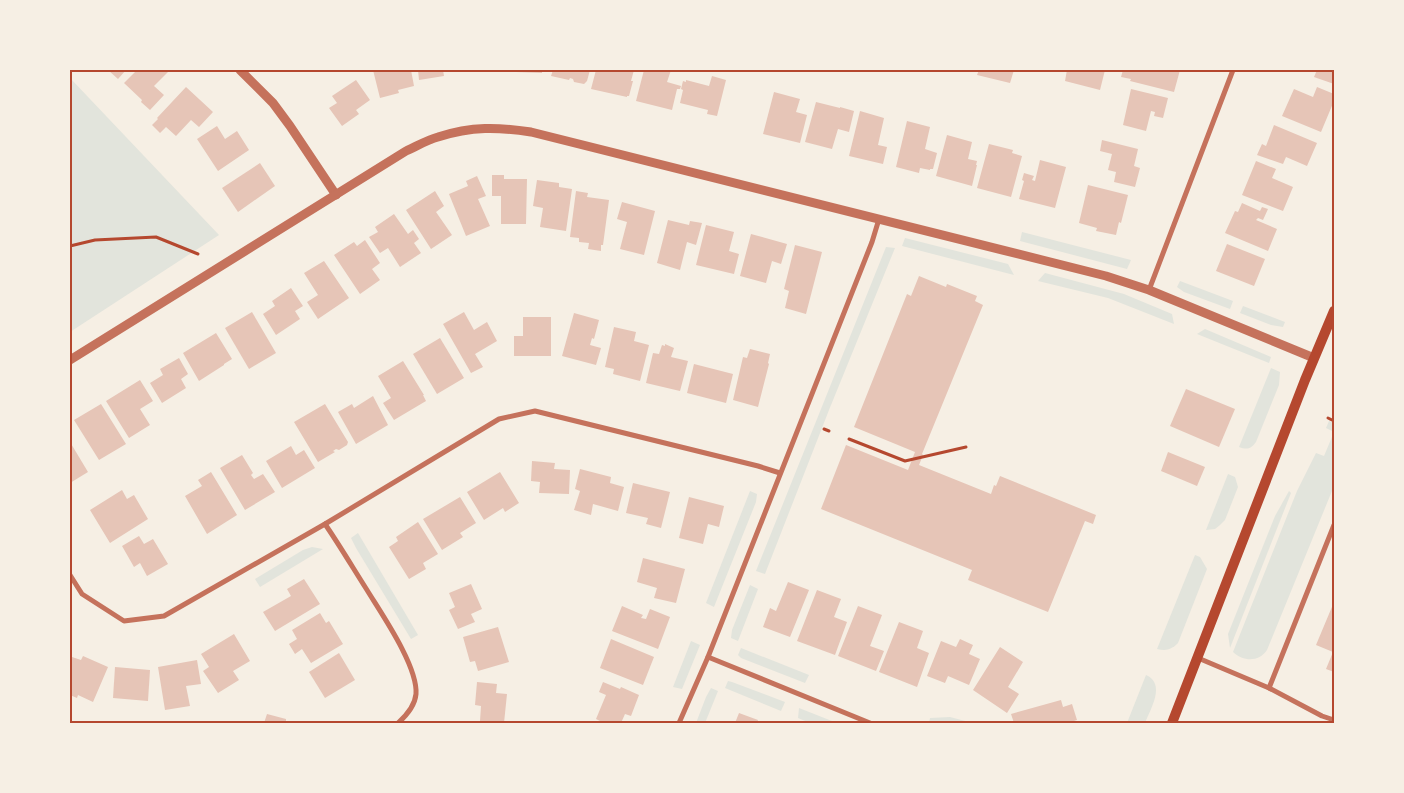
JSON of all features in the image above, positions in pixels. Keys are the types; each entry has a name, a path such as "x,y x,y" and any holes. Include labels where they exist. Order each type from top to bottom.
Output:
{"main road":[{"path":"1172,723 1334,311"}],"street":[{"path":"240,70 273,103 336,195"},
{"path":"1149,290 1233,70"},
{"path":"70,360 406,151 438,137 471,129 501,128 531,132 1097,274 1149,290 1314,358"},
{"path":"679,723 708,657 872,242 879,218"},
{"path":"70,575 82,594 124,621 164,616 325,524 499,420 535,411 780,473"},
{"path":"325,524 396,637 413,675 416,693 412,706 398,723"},
{"path":"1269,688 1334,525"},
{"path":"708,657 870,723"},
{"path":"1198,658 1269,688 1322,716 1334,720"}],"path":[{"path":"70,246 95,240 156,237 198,254"},
{"path":"1328,418 1334,420"},
{"path":"824,429 828,431"},
{"path":"849,439 905,461 966,447"}],"shaded area":[{"path":"70,78 219,235 70,332"},
{"path":"1022,232 1131,260 1127,269 1020,241"},
{"path":"905,238 1008,264 1014,275 902,246"},
{"path":"886,247 895,248 765,574 756,571"},
{"path":"1045,273 1124,294 1172,314 1174,324 1108,298 1038,281"},
{"path":"1180,281 1233,301 1230,309 1184,292 1177,287"},
{"path":"1243,306 1285,322 1283,327 1271,325 1240,313"},
{"path":"1205,329 1271,357 1269,363 1197,334"},
{"path":"1271,368 1280,372 1279,385 1256,442 1249,448 1239,447"},
{"path":"1329,421 1334,423 1334,432 1326,428"},
{"path":"1334,432 1334,486 1267,650 1256,659 1242,658 1233,652 1297,491 1316,453 1324,456"},
{"path":"1228,474 1235,477 1238,487 1225,520 1215,529 1206,530"},
{"path":"750,491 757,494 756,502 714,607 706,603"},
{"path":"1289,491 1291,493 1230,648 1228,634 1275,516"},
{"path":"358,533 418,635 411,639 351,538"},
{"path":"312,547 323,549 260,587 255,579 303,550"},
{"path":"1195,555 1200,557 1207,569 1178,643 1168,649 1157,649"},
{"path":"750,585 758,589 738,641 731,638 732,630"},
{"path":"691,641 700,645 682,689 673,687"},
{"path":"741,648 809,675 805,683 741,658 738,655"},
{"path":"1146,675 1155,684 1156,690 1153,704 1145,723 1127,723"},
{"path":"728,681 785,702 781,711 725,688"},
{"path":"711,688 718,691 705,723 696,723 706,697"},
{"path":"799,708 837,723 810,723 798,718"},
{"path":"950,717 969,722 929,723 930,718"}],"building":[{"path":"108,70 126,70 118,79"},
{"path":"137,70 170,70 154,86 164,95 150,110 124,83"},
{"path":"373,70 411,70 414,86 398,90 399,93 380,98"},
{"path":"418,70 443,70 444,76 419,80"},
{"path":"516,70 542,70 542,73 516,72"},
{"path":"553,70 590,70 587,81 584,84 574,82 570,78 569,80 551,76"},
{"path":"596,70 634,70 629,96 591,89"},
{"path":"644,70 671,70 667,82 681,86 680,89 677,89 672,110 636,101"},
{"path":"979,70 1014,70 1010,83 977,75"},
{"path":"1067,70 1105,70 1100,90 1065,81"},
{"path":"1123,70 1180,70 1174,92 1130,81 1131,79 1121,77"},
{"path":"1317,70 1334,70 1334,84 1314,77"},
{"path":"712,76 726,80 717,116 707,114 708,110 680,103 683,81 686,82 686,80 709,86"},
{"path":"356,80 370,100 356,110 359,114 342,126 329,108 337,103 332,96"},
{"path":"186,87 213,112 199,127 191,120 176,136 166,127 160,133 152,125"},
{"path":"1317,87 1334,94 1334,101 1321,132 1282,116 1294,89 1313,97"},
{"path":"1131,89 1168,98 1163,118 1154,116 1155,112 1151,111 1146,131 1123,125"},
{"path":"774,92 800,99 796,112 807,115 800,143 763,134"},
{"path":"816,102 854,111 849,132 838,129 832,149 805,142"},
{"path":"860,111 884,118 878,145 887,147 883,164 849,156"},
{"path":"907,121 930,127 925,149 937,153 933,169 920,168 919,173 896,167"},
{"path":"1274,125 1317,143 1307,166 1286,157 1283,164 1257,155 1262,144 1266,146"},
{"path":"217,126 225,139 237,131 249,150 218,171 197,139"},
{"path":"947,135 972,142 968,159 977,161 977,165 972,186 936,176"},
{"path":"1102,140 1138,149 1134,166 1140,168 1135,187 1114,182 1116,172 1108,170 1112,154 1100,151"},
{"path":"989,144 1013,150 1012,153 1022,156 1011,197 977,188"},
{"path":"1040,160 1066,167 1055,208 1019,199 1024,181 1022,180 1024,173 1034,176 1032,180 1035,181"},
{"path":"1256,161 1276,169 1272,178 1293,187 1283,211 1242,195"},
{"path":"260,163 275,186 238,212 222,188"},
{"path":"492,175 504,175 504,179 527,179 526,224 501,224 501,196 492,196"},
{"path":"477,176 486,196 478,199 490,226 466,236 449,194 468,186 466,181"},
{"path":"537,180 559,183 559,187 572,189 566,231 540,227 543,208 533,206"},
{"path":"1088,185 1128,195 1116,235 1096,231 1097,228 1079,223"},
{"path":"435,191 444,206 436,212 452,235 431,249 406,210"},
{"path":"576,191 588,193 587,197 609,200 601,251 588,249 589,243 579,242 579,238 570,237"},
{"path":"622,202 655,211 644,255 620,249 627,222 617,219"},
{"path":"1242,203 1260,211 1262,207 1268,209 1263,220 1258,218 1256,220 1277,229 1268,251 1225,233 1235,211 1238,212"},
{"path":"394,214 408,234 413,230 419,239 414,243 421,253 400,267 388,248 380,253 369,237 378,232 375,227"},
{"path":"668,220 689,225 690,221 702,223 696,245 687,242 680,270 657,263"},
{"path":"706,225 734,232 729,251 739,254 734,274 696,265"},
{"path":"751,234 787,244 781,264 772,261 766,283 740,276"},
{"path":"365,240 380,263 372,269 380,280 360,294 334,255 354,242 357,246"},
{"path":"1227,244 1265,259 1254,286 1216,271"},
{"path":"795,245 822,252 806,314 785,308 789,291 784,289"},
{"path":"324,261 349,298 318,319 307,302 318,295 304,273"},
{"path":"919,276 946,287 947,284 977,296 975,301 983,305 919,465 991,494 1000,476 1096,515 1093,524 1085,521 1048,612 968,580 972,570 821,509 846,445 908,470 915,452 854,427 907,294 911,296"},
{"path":"291,288 303,306 295,311 300,319 276,335 263,314 275,306 272,301"},
{"path":"252,312 276,353 249,369 225,328"},
{"path":"464,312 474,330 487,322 497,341 475,354 483,367 471,373 443,324"},
{"path":"574,313 599,320 594,339 592,338 590,345 601,348 596,365 562,356"},
{"path":"523,317 551,317 551,356 514,356 514,336 523,336"},
{"path":"614,327 636,332 634,341 649,345 640,381 613,374 614,369 605,367"},
{"path":"216,333 232,359 199,381 183,353"},
{"path":"440,338 464,378 437,394 413,354"},
{"path":"665,344 674,348 671,357 688,361 680,391 646,383 653,353 659,354 662,345 665,346"},
{"path":"750,349 770,354 758,407 733,400 743,357 747,358"},
{"path":"179,358 188,374 181,379 186,388 162,403 150,383 163,375 160,369"},
{"path":"403,361 426,401 394,420 383,403 391,398 378,376"},
{"path":"694,364 733,374 726,403 687,393"},
{"path":"140,380 153,401 140,409 150,425 129,438 106,401"},
{"path":"1186,389 1235,409 1219,447 1170,426"},
{"path":"373,396 388,425 356,444 338,412 352,404 354,408"},
{"path":"101,404 126,444 99,460 74,420"},
{"path":"325,404 348,442 347,445 339,450 336,449 333,451 335,452 318,462 294,422"},
{"path":"70,442 88,472 70,483"},
{"path":"291,446 296,455 304,450 315,468 282,488 266,461"},
{"path":"1168,452 1205,467 1197,486 1161,471"},
{"path":"242,455 253,473 251,475 254,479 263,474 275,492 245,510 220,468"},
{"path":"532,461 555,463 554,469 570,470 569,494 539,493 540,482 531,481"},
{"path":"580,469 611,477 610,483 624,487 618,511 593,504 591,515 574,510 580,491 575,489"},
{"path":"211,472 237,515 207,534 185,496 202,486 198,480"},
{"path":"500,472 519,503 505,512 503,508 484,520 467,492"},
{"path":"633,483 670,492 661,528 646,524 648,518 626,513"},
{"path":"122,490 127,499 134,495 148,519 110,543 90,510"},
{"path":"460,497 476,523 460,533 463,537 442,550 423,519"},
{"path":"689,497 724,506 719,527 708,524 703,544 679,538"},
{"path":"418,522 438,554 423,563 426,569 409,579 389,547 398,541 396,537"},
{"path":"139,536 144,544 153,539 168,564 147,576 140,563 134,567 122,546"},
{"path":"643,558 685,569 676,603 654,598 657,588 637,582"},
{"path":"304,579 320,604 275,631 263,612 291,596 287,589"},
{"path":"788,582 809,590 790,637 763,627 770,608 776,611"},
{"path":"471,584 482,609 471,614 475,622 458,629 449,610 455,607 449,593"},
{"path":"817,590 841,599 834,617 847,622 835,655 797,641"},
{"path":"1334,602 1334,672 1326,669 1333,652 1316,645"},
{"path":"622,606 643,615 641,618 646,619 650,609 670,617 658,649 612,631"},
{"path":"858,606 882,615 870,646 884,651 876,671 838,656"},
{"path":"320,613 326,623 329,621 343,644 311,663 302,649 295,654 289,644 297,639 292,630"},
{"path":"899,622 923,631 917,648 929,653 917,687 879,672"},
{"path":"498,627 509,662 478,671 475,661 470,662 463,637"},
{"path":"234,634 250,661 233,671 239,680 218,693 203,671 209,667 201,654"},
{"path":"611,639 654,657 643,685 600,668"},
{"path":"960,639 973,645 969,654 980,659 969,685 948,676 945,683 927,676 941,641 956,647"},
{"path":"1000,647 1023,662 1008,687 1019,694 1007,713 973,690"},
{"path":"339,653 355,680 325,698 309,672"},
{"path":"83,656 108,667 93,702 78,695 77,698 70,695 70,661 72,657 81,660"},
{"path":"197,660 201,684 186,686 190,706 165,710 158,667"},
{"path":"115,667 150,670 148,701 113,698"},
{"path":"477,682 497,684 496,693 507,694 504,723 480,721 481,706 475,705"},
{"path":"603,682 639,695 631,716 625,714 621,723 604,723 596,719 606,695 599,692"},
{"path":"1061,700 1063,707 1072,704 1077,720 1068,723 1014,723 1011,714"},
{"path":"739,713 758,720 757,723 735,723"},
{"path":"267,714 286,719 286,723 264,723"}]}
